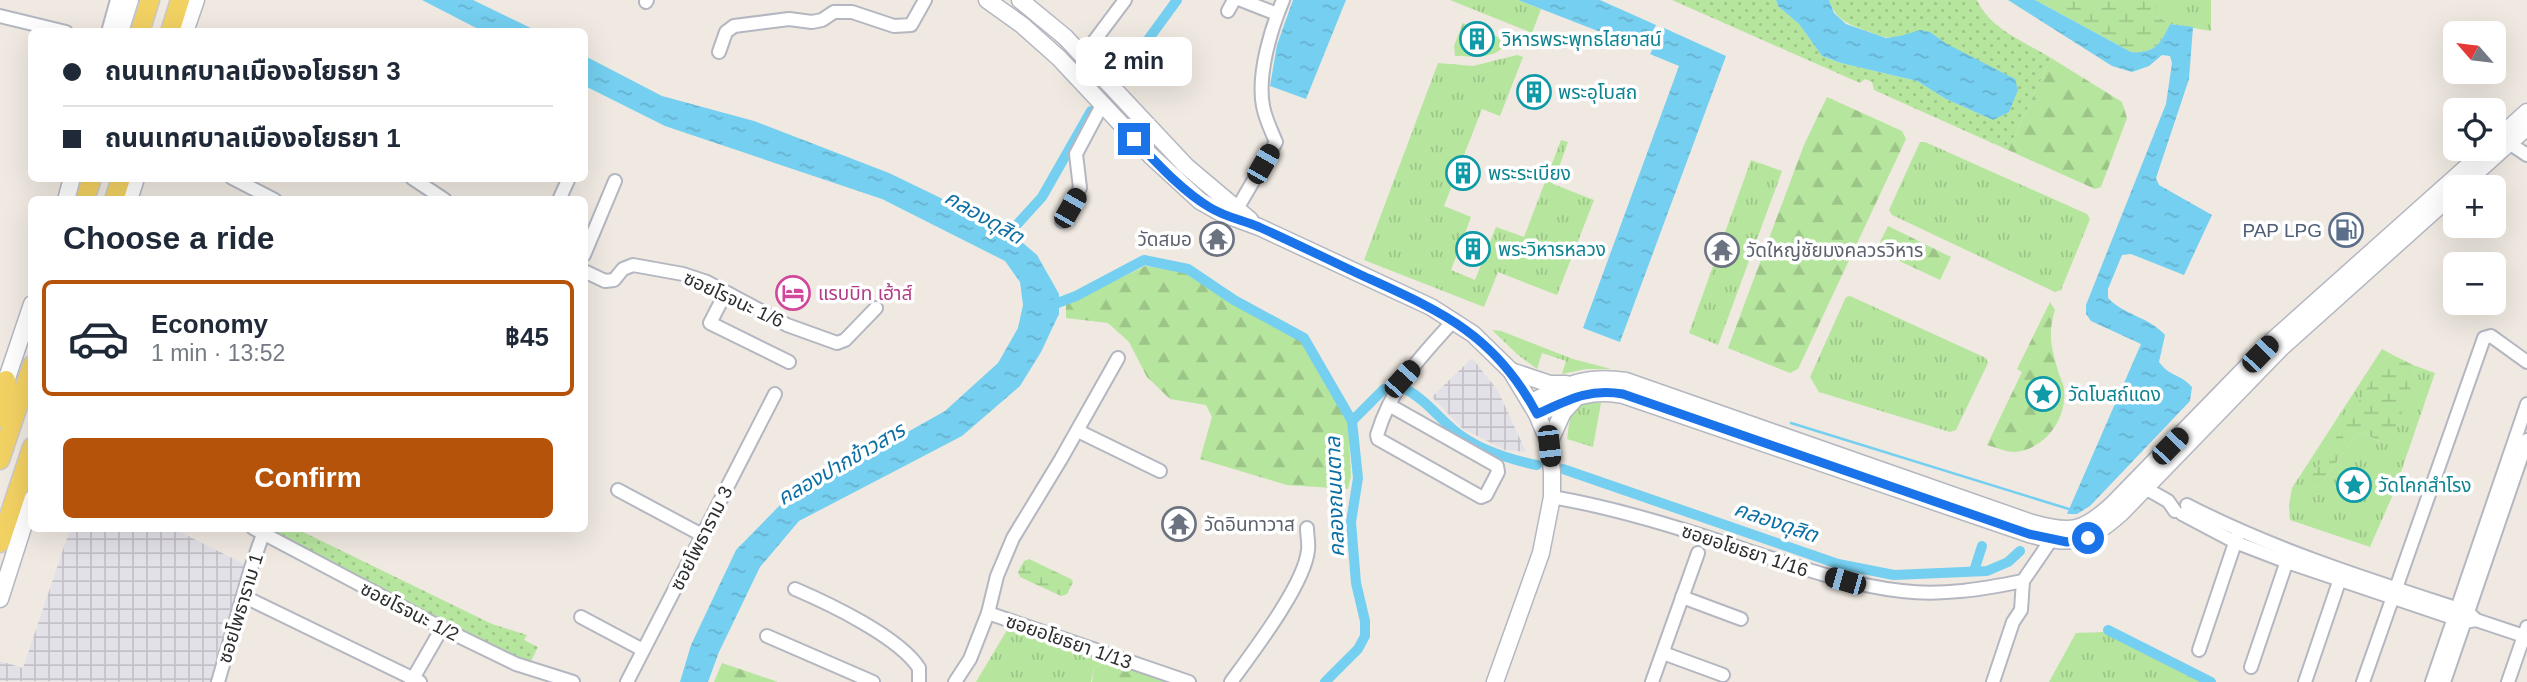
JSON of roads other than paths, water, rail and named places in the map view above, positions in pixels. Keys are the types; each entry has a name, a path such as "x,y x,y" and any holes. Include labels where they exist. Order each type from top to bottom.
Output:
{"main road":[{"path":"141,28 150,0"},
{"path":"171,28 180,0"},
{"path":"0,460 28,377"},
{"path":"6,380 8,436"},
{"path":"0,543 28,459"}],"street":[{"path":"109,28 117,0"},
{"path":"121,28 130,0"},
{"path":"186,28 196,0"},
{"path":"719,52 726,32 734,26 789,19 813,22 834,12 852,12 902,27 911,25 925,0"},
{"path":"987,0 1059,58 1184,188 1210,208 1235,213"},
{"path":"1083,56 1125,0"},
{"path":"1241,0 1277,14"},
{"path":"1235,213 1276,142 1266,117 1262,96 1268,44 1283,0"},
{"path":"1028,2 1235,213 1454,320 1488,346 1511,371 1534,408 1549,443 1552,497 1538,562 1495,682"},
{"path":"0,16 50,28"},
{"path":"1062,221 1080,188 1076,154 1102,105"},
{"path":"2506,138 2527,113"},
{"path":"2506,140 2527,127"},
{"path":"2506,145 2527,155"},
{"path":"1511,371 1574,390 1623,394 2051,540 2067,542 2088,538 2103,529 2281,348 2474,161"},
{"path":"2471,175 2485,161"},
{"path":"588,245 615,181"},
{"path":"240,182 267,196"},
{"path":"418,182 438,196"},
{"path":"1534,408 1574,390 1585,380 1604,378 1626,382 2032,523 2067,531 2085,527 2105,512 2273,340 2443,201"},
{"name":"ซอยโรจนะ 1/6","path":"588,273 605,281 614,280 623,269 633,265 695,278 788,325 837,343 845,340 876,308"},
{"path":"725,293 710,323 789,362"},
{"path":"0,398 28,316"},
{"path":"1389,405 1497,466 1499,472 1486,495 1481,497 1378,439 1378,432 1389,405 1402,379 1454,320"},
{"path":"2363,682 2484,338 2491,336 2527,362"},
{"path":"955,682 970,659 1008,549 1118,358"},
{"path":"1549,443 1574,390"},
{"name":"ซอยโพธาราม 3","path":"627,682 775,394"},
{"path":"2432,682 2443,672 2450,647 2464,616 2498,507 2521,446 2527,404"},
{"path":"1078,431 1160,471"},
{"path":"2145,488 2237,537 2288,557 2464,616 2526,633 2508,682"},
{"path":"618,490 702,535"},
{"name":"ซอยอโยธยา 1/16","path":"1552,497 1622,511 1863,585 1902,591 1945,593 1986,589 2023,581"},
{"path":"0,599 28,512"},
{"path":"1231,682 1280,611 1302,571 1308,550 1307,528"},
{"name":"ซอยโพธาราม 1","path":"218,682 243,596 258,532"},
{"name":"ซอยโรจนะ 1/2","path":"260,532 516,664 573,682"},
{"path":"2199,650 2237,537"},
{"path":"1993,682 2013,622 2021,610 2023,581 2051,540"},
{"path":"1652,682 1698,553"},
{"path":"2251,667 2288,557"},
{"path":"2305,682 2342,575"},
{"path":"795,589 831,606 903,649 919,668 919,682"},
{"path":"243,596 415,681 442,628"},
{"path":"1682,597 1741,619"},
{"name":"ซอยอโยธยา 1/13","path":"988,613 1189,682"},
{"path":"581,617 643,650"},
{"path":"767,636 873,682"},
{"path":"1663,653 1723,675"}],"water":[{"path":"422,0 473,0 531,28 476,28"},
{"path":"1293,0 1346,0 1306,99 1270,86 1277,45"},
{"path":"1518,0 1600,0 1656,25 1644,49"},
{"path":"1776,0 1829,0 1834,13 1846,24 1886,38 1920,30 1930,32 1947,44 2015,79 2018,90 2009,112 1993,120 1946,99 1917,81 1822,56 1799,24 1778,6"},
{"path":"2008,0 2035,0 2131,52 2152,49 2170,24 2193,27 2189,79 2156,178 2159,185 2212,215 2184,275 2131,254 2122,255 2108,289 2108,298 2114,304 2152,324 2165,335 2159,362 2192,387 2190,401 2090,506 2077,514 2067,514 2141,344 2091,321 2086,314 2086,305 2166,104 2172,63 2170,56 2162,55 2149,66 2132,72 2112,66"},
{"path":"1664,28 1726,56 1620,342 1583,328 1679,66 1650,54"},
{"path":"588,58 662,96 754,121 889,173 1009,231 1037,255 1059,294 1059,314 1041,352 1020,386 962,436 799,521 760,567 719,652 708,682 680,682 691,645 736,550 783,502 945,411 998,363 1018,328 1023,305 1020,282 1005,261 882,199 665,126 588,88"}],"waterway":[{"path":"1120,78 1177,0"},
{"path":"1002,241 1042,197 1091,111"},
{"name":"คลองดุสิต","path":"1047,307 1076,296 1144,260 1188,269 1234,300 1304,338 1352,421 1358,478 1351,522 1356,583 1365,621 1365,636 1358,649 1325,682"},
{"name":"คลองดุสิต","path":"1352,421 1384,389 1392,387"},
{"name":"คลองดุสิต","path":"1404,388 1455,431 1483,449 1537,465"},
{"path":"1791,423 2072,510"},
{"name":"คลองดุสิต","path":"1563,469 1838,564 1894,575 1987,571 2008,562 2020,551"},
{"path":"1974,571 1982,546"},
{"path":"2108,630 2211,682"}],"place":[{"name":"วิหารพระพุทธไสยาสน์","path":"1477,39"},
{"name":"พระอุโบสถ","path":"1534,92"},
{"name":"พระระเบียง","path":"1463,173"},
{"name":"PAP LPG","path":"2346,230"},
{"name":"วัดสมอ","path":"1217,239"},
{"name":"พระวิหารหลวง","path":"1473,249"},
{"name":"วัดใหญ่ชัยมงคลวรวิหาร","path":"1722,250"},
{"name":"แรบบิท เฮ้าส์","path":"793,293"},
{"name":"วัดโบสถ์แดง","path":"2043,394"},
{"name":"วัดโคกสำโรง","path":"2354,485"},
{"name":"วัดอินทาวาส","path":"1179,524"}],"water label":[{"name":"คลองปากข้าวสาร","path":"841,464"},
{"name":"คลองถนนตาล","path":"1335,497"}]}
